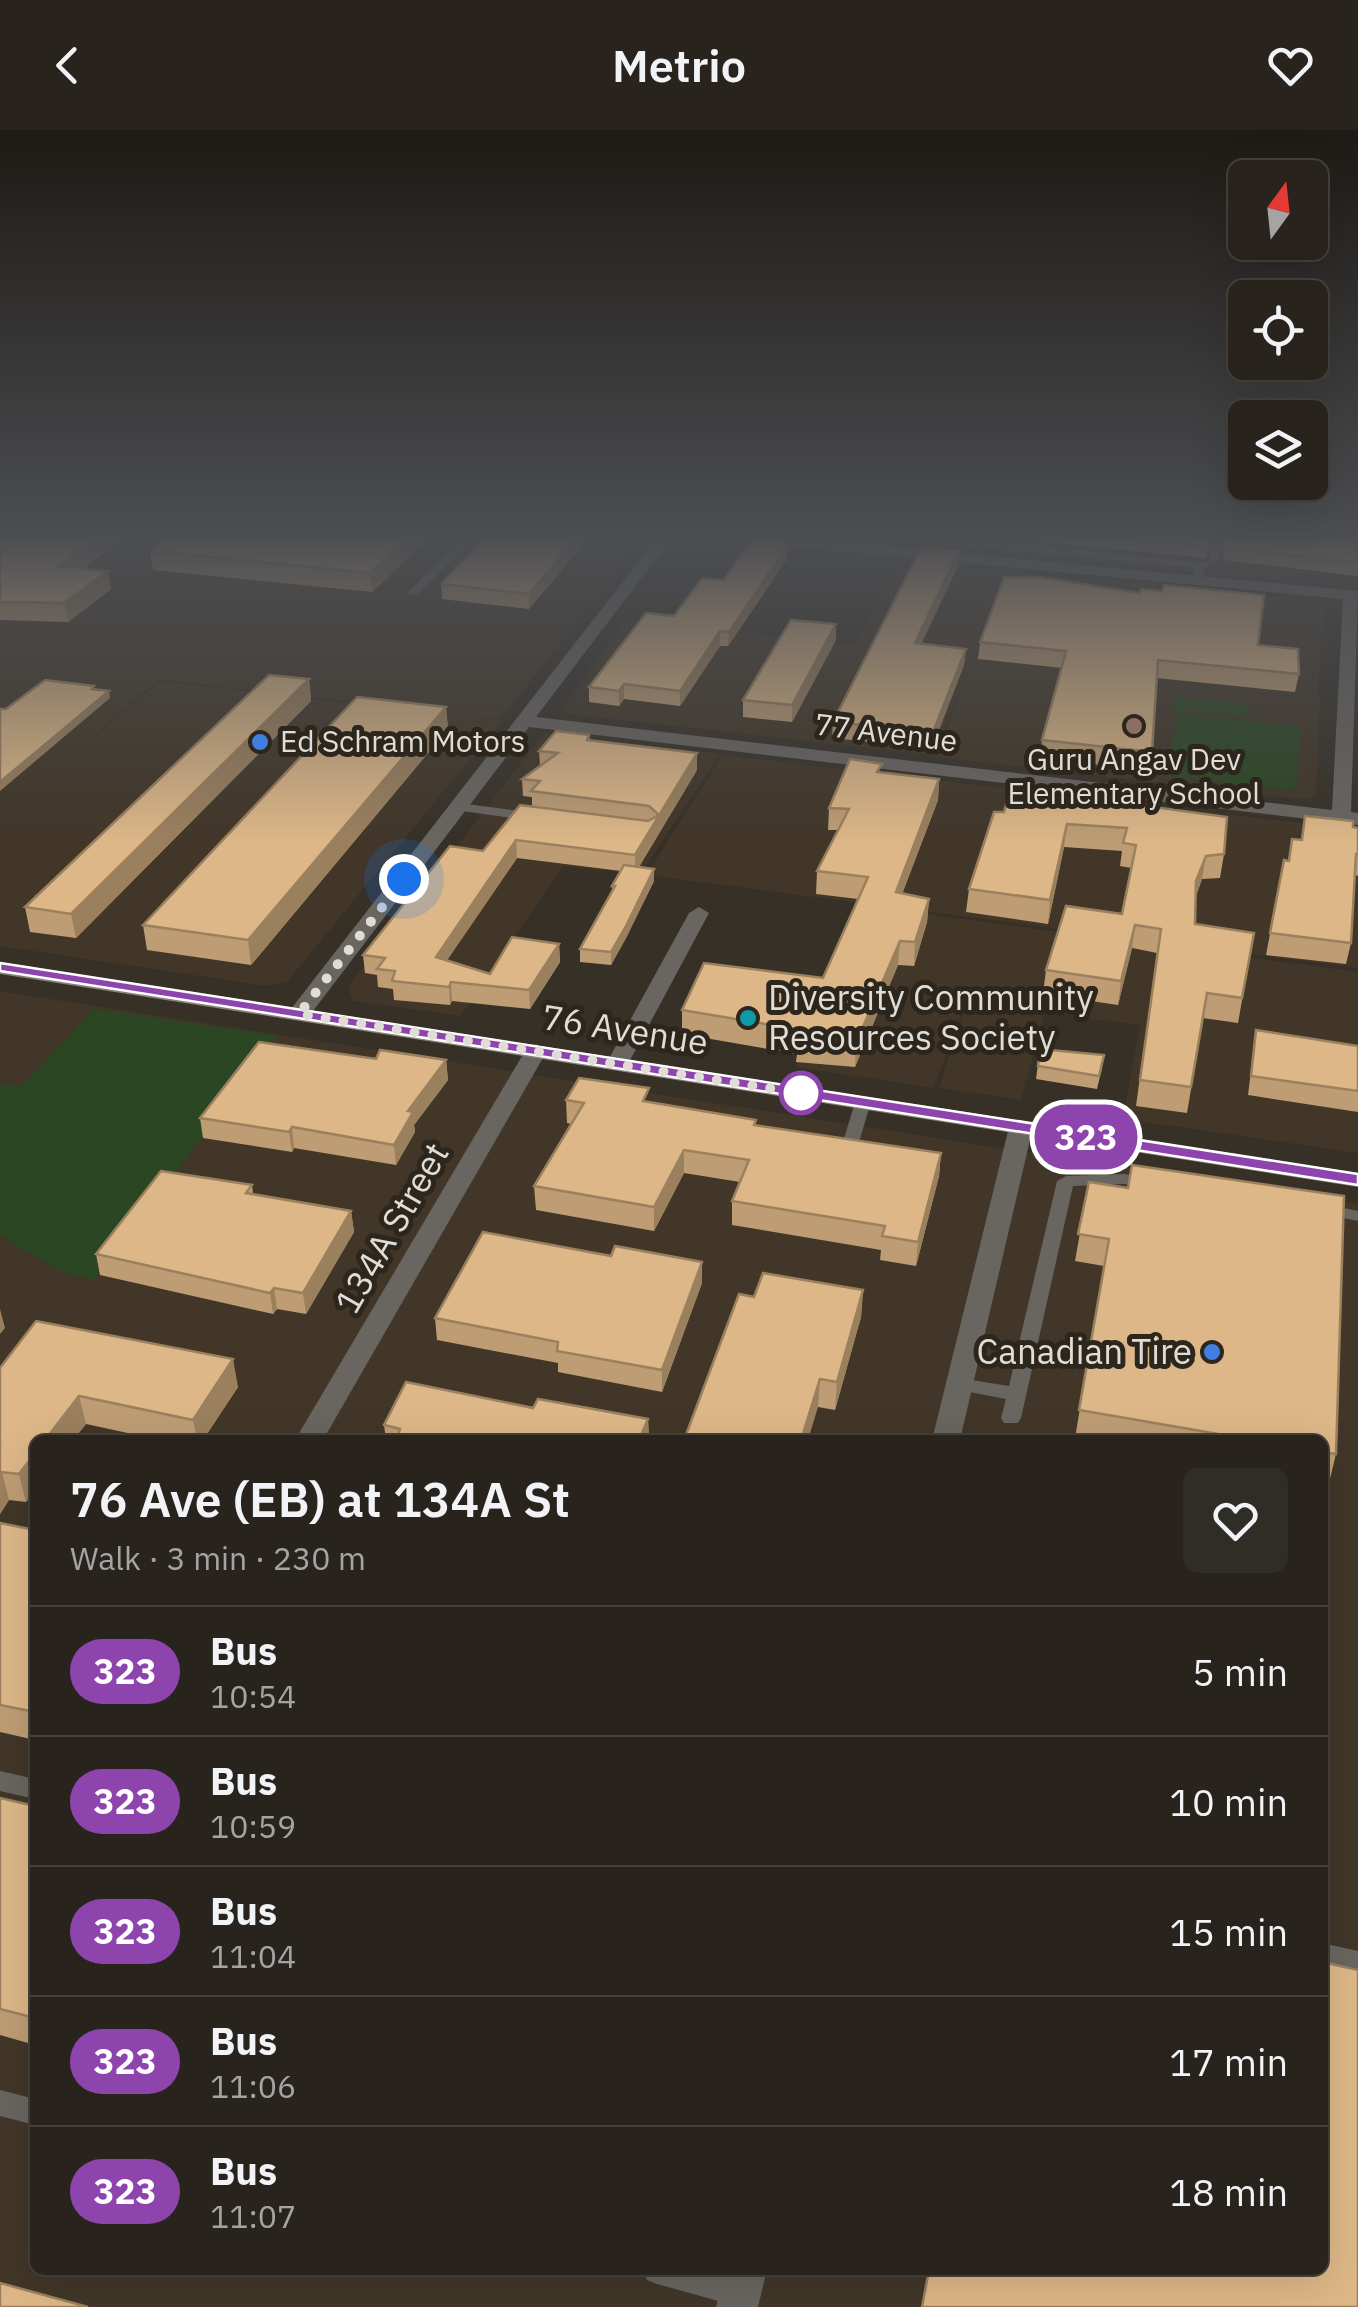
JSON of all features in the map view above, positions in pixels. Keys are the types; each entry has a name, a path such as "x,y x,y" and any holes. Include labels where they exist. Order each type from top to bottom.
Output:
{"main road":[{"name":"76 Avenue","path":"0,968 1358,1180"}],"street":[{"path":"299,1014 587,641"},
{"path":"1350,818 1353,651"},
{"name":"77 Avenue","path":"526,720 1350,818"},
{"path":"616,1064 699,912"},
{"name":"134A Street","path":"313,1435 536,1052"},
{"path":"947,1435 1021,1127"}],"lane":[{"path":"460,807 554,819"},
{"path":"851,1142 862,1102"},
{"path":"1011,1418 1066,1181 1124,1179 1160,1185"},
{"path":"1307,1207 1358,1216"},
{"path":"959,1384 1017,1394"},
{"path":"0,1781 30,1788"},
{"path":"1328,1955 1358,1962"},
{"path":"0,2103 30,2111"},
{"path":"678,2275 741,2290"}],"shaded area":[{"path":"0,641 562,641 500,720 159,679 40,783 160,681 501,721 287,982 266,986 0,946"},
{"path":"611,641 814,641 854,645 856,641 1322,641 1318,693 1291,691 1320,695 1316,797 1300,799 936,757 973,659 933,755 569,714 561,709"},
{"path":"544,733 720,754 641,874 563,866 461,1016 353,1001 348,987"},
{"path":"723,755 1358,830 1358,968 646,875"},
{"path":"861,905 1358,972 1358,1153 1123,1119 1140,1025 974,1003 1045,1014 1021,1100 939,1088 966,1002 934,1088 795,1067"},
{"path":"0,991 1358,1204 1358,2307 0,2307"}],"green space":[{"path":"1175,697 1249,704 1247,717 1172,710"},
{"path":"1177,716 1300,727 1297,787 1285,790 1167,776"},
{"path":"94,1009 278,1036 94,1280 61,1272 0,1235 0,1084 22,1086"}],"building":[{"path":"625,641 714,641 680,691 624,684 619,691 589,687"},
{"path":"779,641 827,641 792,705 743,700"},
{"path":"874,641 916,641 966,649 933,732 833,722"},
{"path":"1259,641 1258,645 1298,649 1299,674 1158,660 1152,752 1042,740 1066,651 980,642"},
{"path":"269,675 309,679 71,914 25,907"},
{"path":"45,680 109,691 0,782 0,709 6,709"},
{"path":"357,697 446,707 248,940 143,925"},
{"path":"556,731 589,735 587,740 697,753 635,855 516,840 436,957 490,974 512,937 559,944 529,990 392,981 395,971 377,969 385,958 363,955 450,846 483,851 520,805 648,821 659,815 649,806 531,791 540,781 522,779 558,753 539,751"},
{"path":"850,759 882,764 877,772 939,779 896,892 929,899 915,942 900,941 856,1043 797,1037 801,1030 682,1010 704,963 823,978 868,877 817,871 849,809 829,808"},
{"path":"1011,786 1126,796 1124,803 1227,817 1224,854 1206,856 1196,881 1195,924 1254,933 1242,998 1207,993 1191,1087 1140,1080 1161,929 1135,925 1121,981 1046,970 1066,906 1122,914 1136,845 1123,843 1127,828 1067,824 1050,900 969,889 994,812 1004,812"},
{"path":"1305,816 1353,821 1353,827 1358,828 1351,943 1270,933 1284,860 1289,861 1292,839 1302,840"},
{"path":"624,865 654,869 611,952 580,949 615,886"},
{"path":"1256,1030 1358,1046 1358,1091 1251,1076"},
{"path":"259,1042 376,1059 380,1050 446,1060 408,1111 413,1112 394,1145 292,1127 289,1132 200,1118"},
{"path":"1040,1049 1104,1055 1099,1076 1038,1066"},
{"path":"579,1078 649,1088 643,1101 756,1120 754,1125 941,1153 918,1242 882,1236 885,1226 732,1201 749,1160 684,1150 654,1207 534,1186 584,1103 566,1100"},
{"name":"Canadian Tire","path":"1132,1165 1344,1196 1336,1454 1328,1453 1328,1435 1224,1435 1079,1410 1109,1239 1078,1234 1089,1182 1128,1188"},
{"path":"161,1171 252,1185 246,1193 351,1211 303,1293 274,1288 270,1293 96,1254"},
{"path":"483,1232 611,1256 615,1246 702,1262 662,1370 557,1351 558,1342 435,1318"},
{"path":"763,1273 863,1290 837,1382 820,1379 803,1435 686,1435 739,1294 754,1297"},
{"path":"36,1321 233,1359 193,1420 79,1396 49,1435 30,1435 30,1460 19,1474 0,1475 0,1368"},
{"path":"406,1382 533,1408 538,1399 648,1419 641,1435 398,1435 400,1429 384,1425"},
{"path":"0,1523 30,1529 30,1711 0,1705"},
{"path":"0,1798 30,1805 30,2017 0,2009"},
{"path":"1328,1963 1358,1970 1358,2307 922,2307 928,2275 1328,2275"},
{"path":"0,2283 88,2307 0,2307"}],"bus line":[{"name":"323","path":"0,968 1358,1180"}],"place":[{"name":"Guru Angav Dev Elementary School","path":"1134,726"},
{"name":"Ed Schram Motors","path":"260,742"},
{"name":"Diversity Community Resources Society","path":"748,1018"},
{"name":"Canadian Tire","path":"1212,1352"}],"route":[{"path":"404,879 299,1014 806,1094 801,1093"}]}
